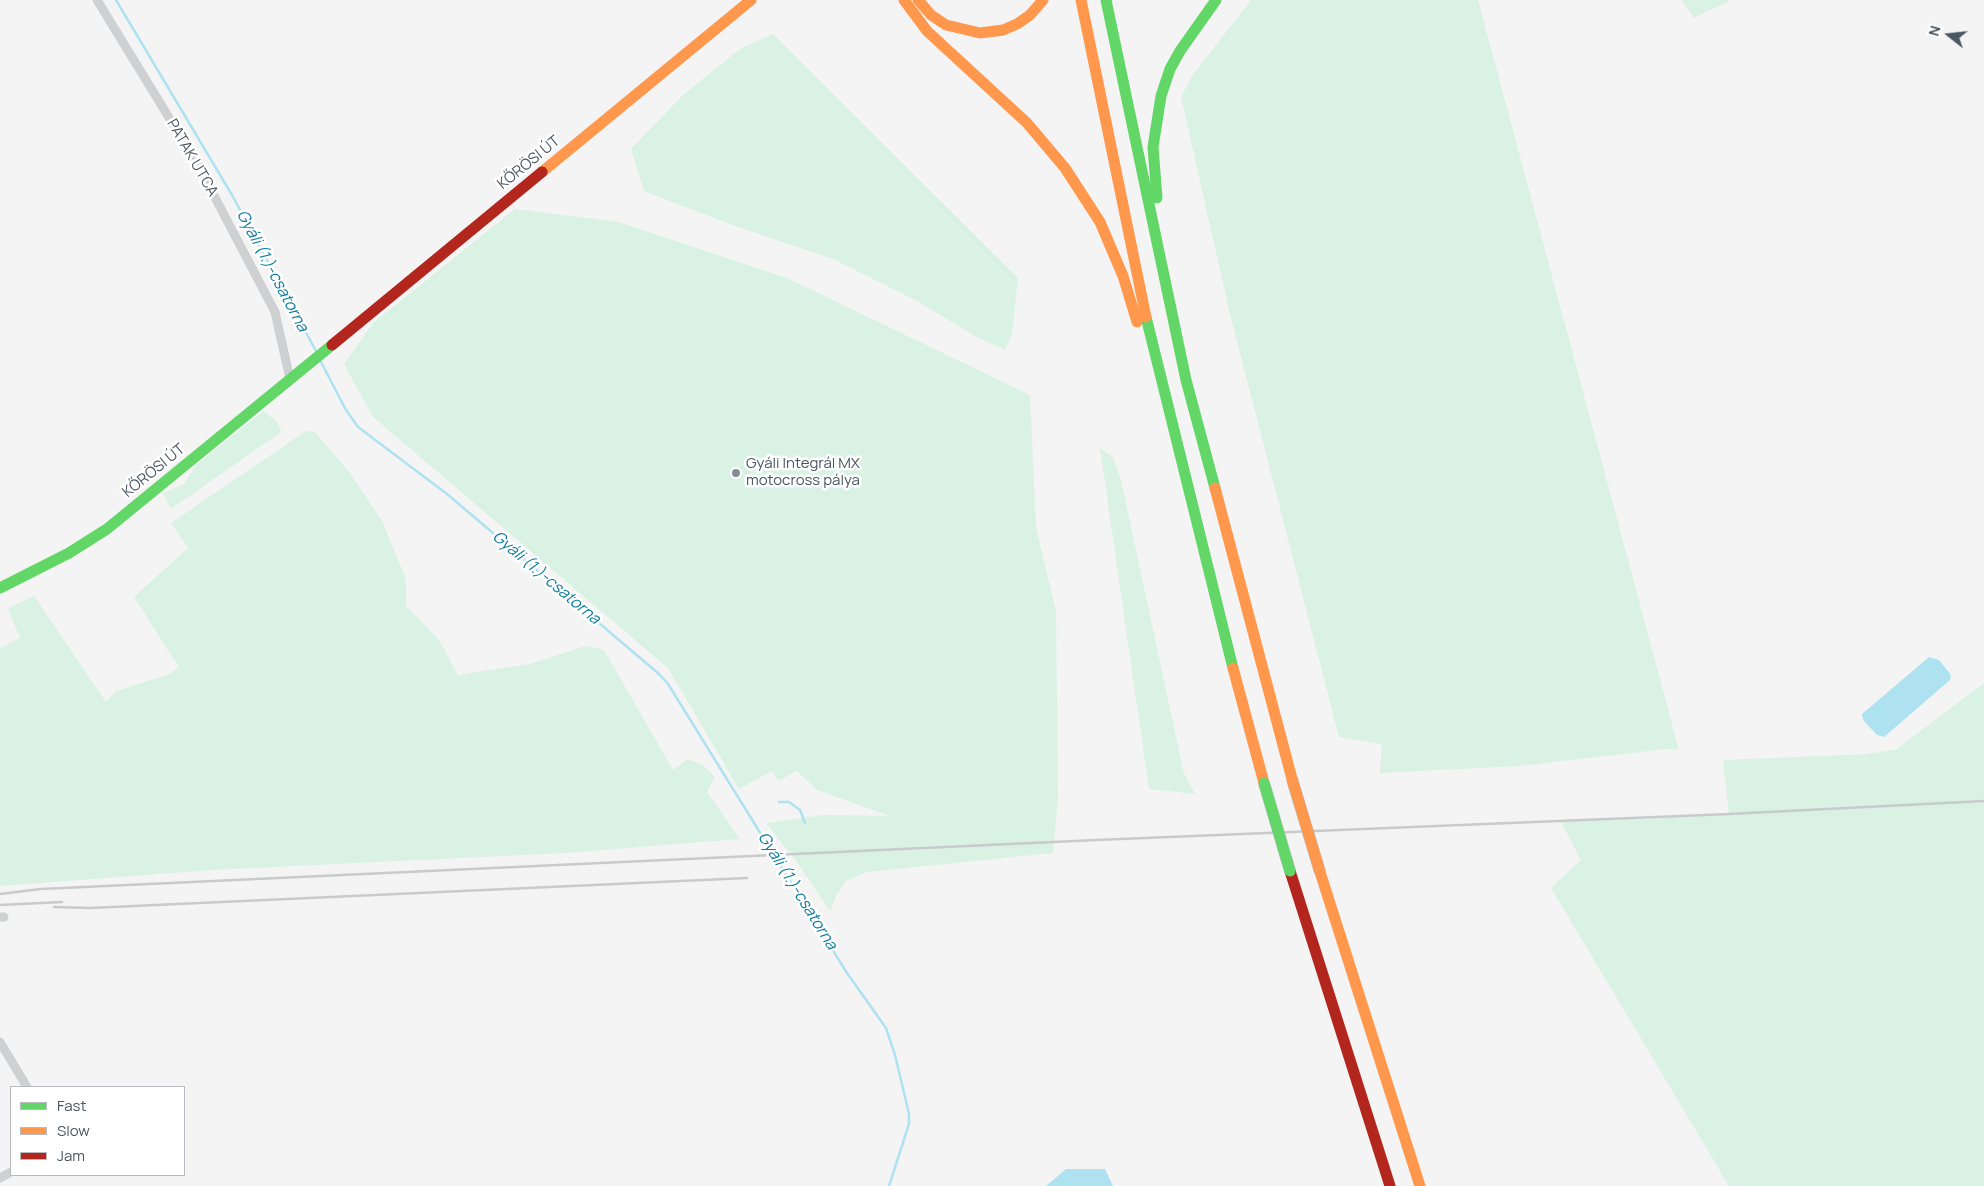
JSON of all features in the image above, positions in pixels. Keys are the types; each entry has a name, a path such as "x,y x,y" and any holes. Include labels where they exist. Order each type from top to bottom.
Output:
{"main road":[{"name":"KŐRÖSI ÚT","path":"0,588 69,553 107,529 752,0"},
{"path":"904,0 936,40 1027,124 1056,156 1077,185 1100,222 1117,261 1145,348 1161,382"},
{"path":"918,0 931,15 946,25 980,33 1003,30 1017,24 1030,15 1043,0"},
{"path":"1081,0 1133,259 1212,590 1290,872 1390,1186"},
{"path":"1106,0 1186,380 1230,550 1292,779 1420,1186"},
{"path":"1170,307 1169,278 1155,183 1155,124 1161,96 1175,60 1216,0"}],"street":[{"name":"PATAK UTCA","path":"97,0 198,165 275,312 290,379"},
{"path":"0,1042 26,1086"}],"green space":[{"path":"1251,0 1478,0 1679,750 1666,749 1520,766 1380,773 1382,744 1339,737 1230,314 1181,97 1192,76"},
{"path":"1682,0 1731,0 1694,18"},
{"path":"773,34 1018,278 1012,334 1005,350 975,336 917,301 833,259 727,223 644,191 631,149 683,95 741,48"},
{"name":"Gyáli Integrál MX motocross pálya","path":"515,209 619,222 787,278 1030,395 1036,528 1056,611 1058,798 1053,853 867,872 846,881 837,894 830,911 794,858 766,823 823,815 890,816 817,790 797,771 778,781 772,771 739,789 668,668 373,417 344,364 373,323"},
{"path":"263,411 277,422 281,432 171,509 163,493 184,484 197,464"},
{"path":"306,431 315,432 350,473 382,521 406,579 406,606 439,640 458,675 530,664 585,646 604,650 673,770 688,759 704,766 715,777 707,792 740,839 566,853 212,870 0,886 0,648 20,638 8,608 34,596 106,702 116,691 170,674 179,667 134,597 188,548 171,523"},
{"path":"1100,448 1113,457 1121,480 1184,774 1195,794 1149,789"},
{"path":"1984,683 1984,1186 1729,1186 1551,888 1581,860 1560,820 1729,814 1723,760 1867,754 1897,749"}],"water":[{"path":"1929,657 1939,660 1951,675 1950,680 1884,737 1877,735 1863,720 1862,714"},
{"path":"1066,1169 1105,1169 1113,1186 1046,1186"}],"waterway":[{"name":"Gyáli (1.)-csatorna","path":"116,0 232,195 317,353"},
{"name":"Gyáli (1.)-csatorna","path":"320,360 346,410 358,427 447,494 659,674 668,684 847,973 886,1028 895,1055 909,1114 909,1124 889,1186"},
{"path":"779,802 789,802 800,810 805,823"}],"railway":[{"path":"0,894 41,889 1984,801"},
{"path":"54,907 90,908 747,878"},
{"path":"0,905 62,902"}],"traffic: fast":[{"path":"1106,0 1186,380 1215,488"},
{"path":"1157,198 1153,147 1161,96 1170,69 1180,51 1216,0"},
{"path":"1146,317 1233,668"},
{"path":"0,588 69,553 107,529 332,345"},
{"path":"1264,783 1290,871"}],"traffic: slow":[{"path":"542,172 751,0"},
{"path":"904,0 927,31 1027,123 1065,168 1100,222 1123,276 1137,322"},
{"path":"918,0 931,15 946,25 980,33 1003,30 1017,24 1030,15 1043,0"},
{"path":"1081,0 1146,317"},
{"path":"1215,488 1292,779"},
{"path":"1233,668 1264,783"},
{"path":"1292,779 1320,872"},
{"path":"1320,872 1420,1186"}],"traffic: jam":[{"path":"332,345 542,172"},
{"path":"1290,871 1390,1186"}],"place":[{"name":"Gyáli Integrál MX motocross pálya","path":"736,473"}]}
